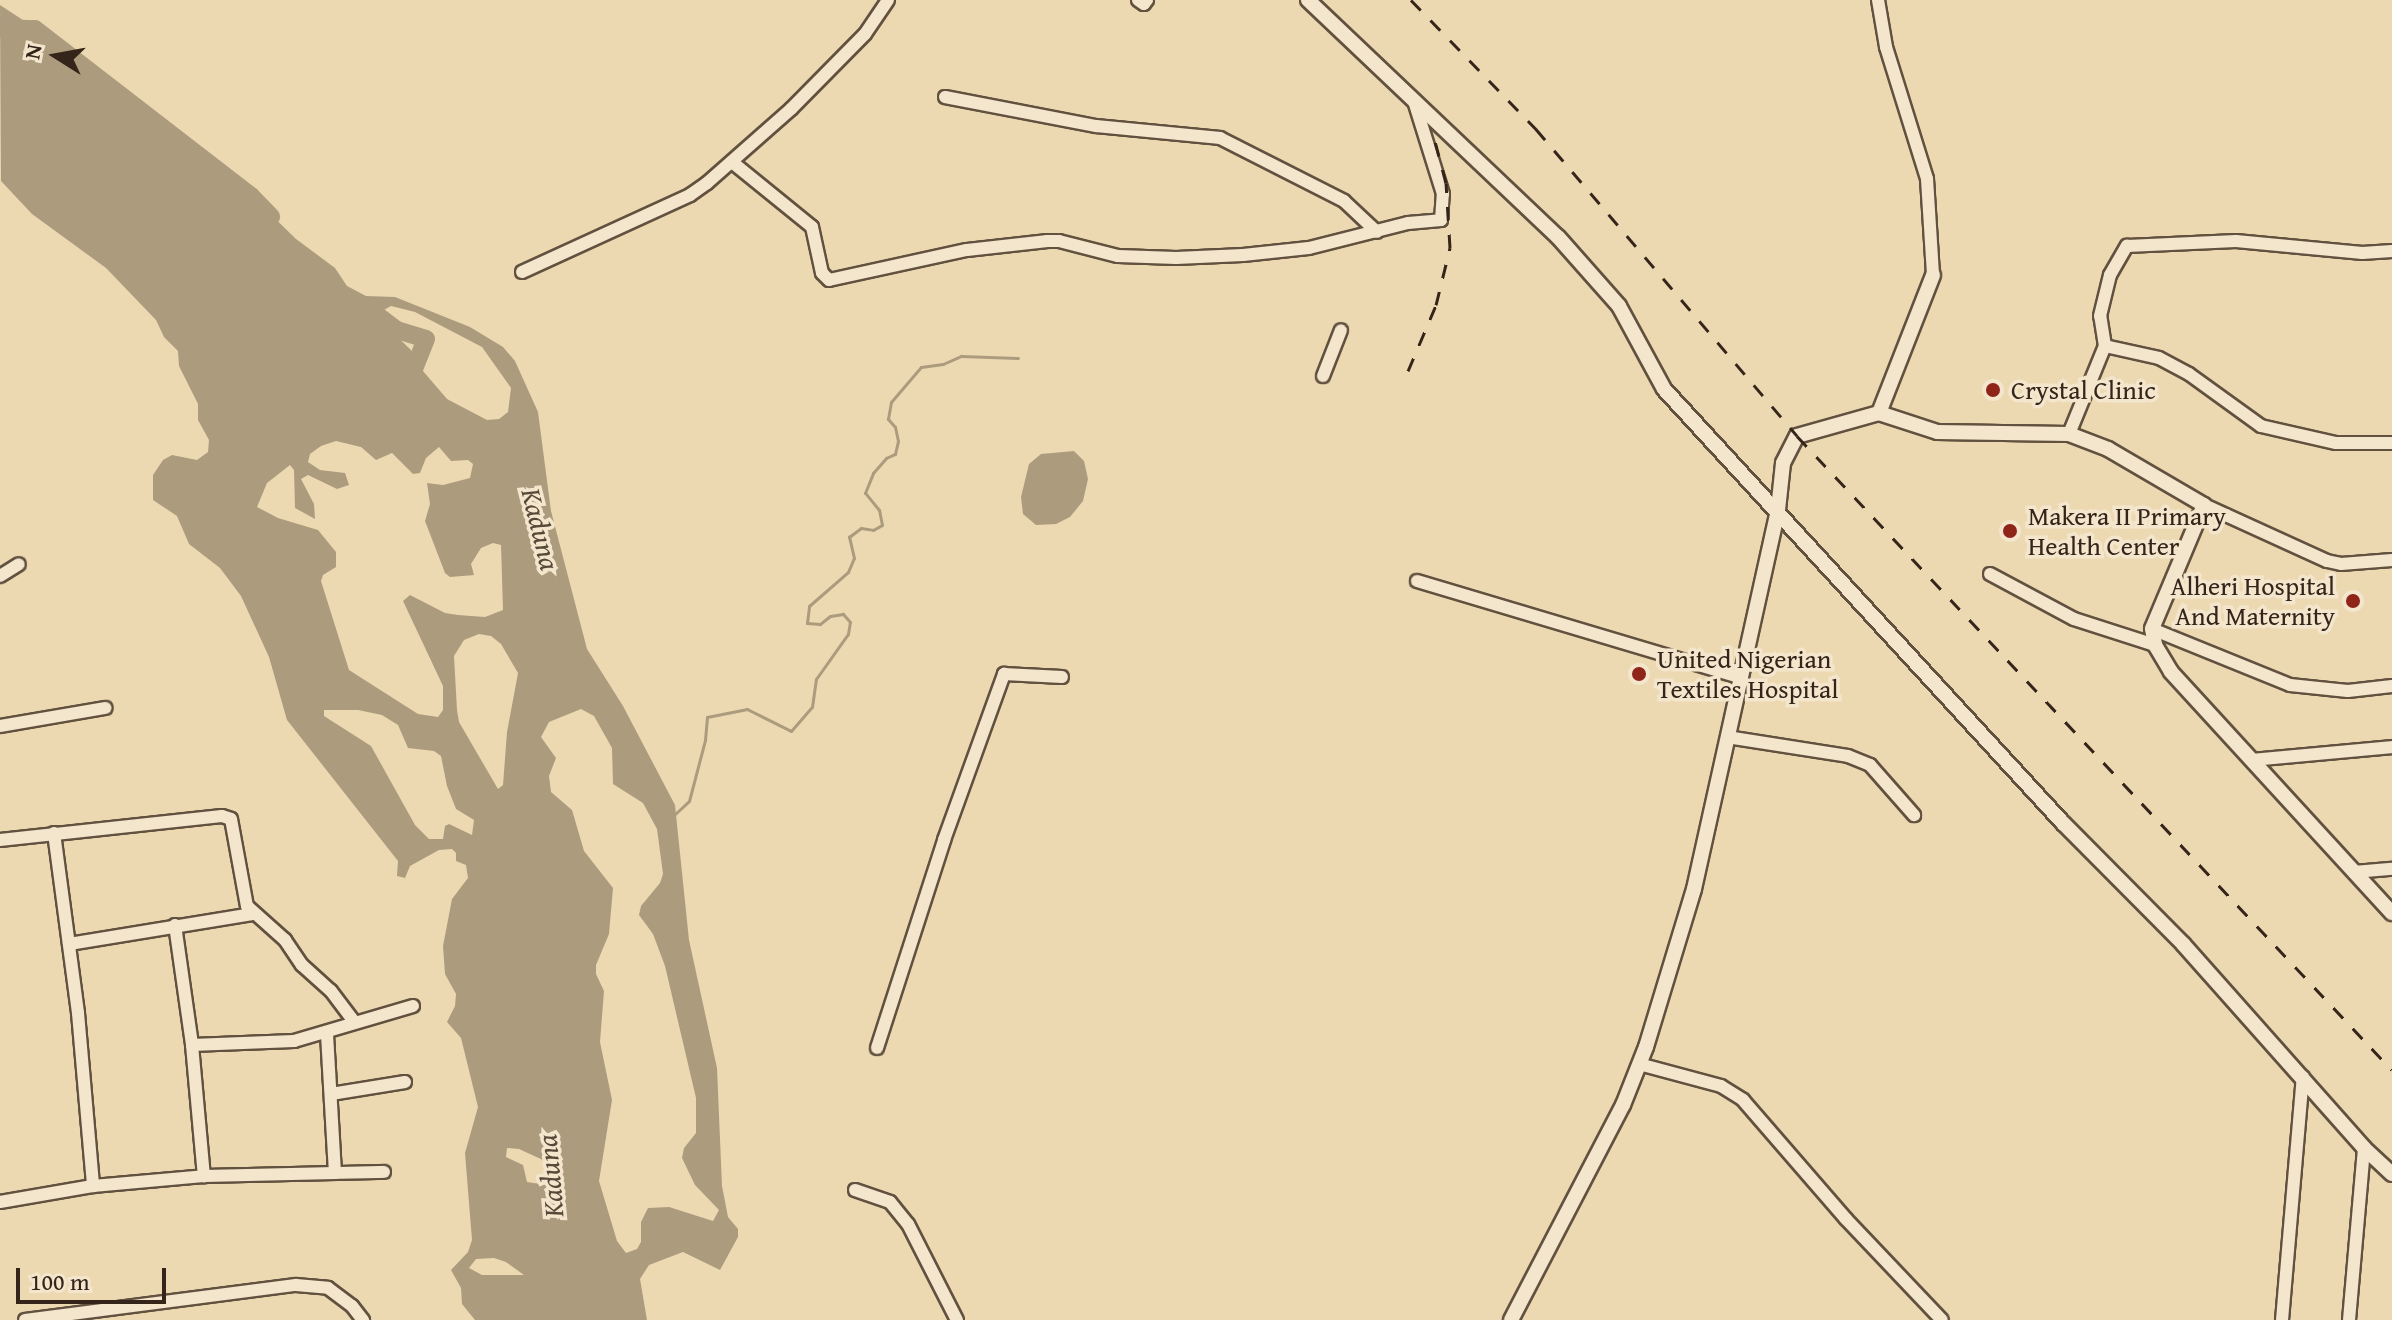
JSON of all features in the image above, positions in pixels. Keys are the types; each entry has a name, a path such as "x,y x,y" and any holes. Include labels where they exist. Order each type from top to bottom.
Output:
{"street":[{"path":"522,272 690,195 732,162 865,34 888,0"},
{"path":"1138,0 1144,4 1147,0"},
{"path":"1308,0 1568,249 1619,306 1664,389 2042,801 2183,944 2364,1148 2392,1174"},
{"path":"1878,0 1886,47 1927,179 1933,275 1879,413"},
{"path":"945,97 1096,126 1220,138 1344,201 1377,232"},
{"path":"732,162 812,227 822,273 829,280 967,250 1047,241 1059,241 1118,256 1176,258 1309,248 1408,223 1441,220 1444,212 1433,154 1414,101"},
{"path":"2069,434 2105,346 2100,316 2110,275 2127,246 2236,241 2362,253 2392,251"},
{"path":"1323,376 1341,330"},
{"path":"2105,346 2159,358 2189,374 2261,426 2336,443 2392,443"},
{"path":"1511,1320 1561,1230 1623,1105 1639,1064 1694,889 1778,510 1783,463 1797,436 1879,413 1937,432 2069,434 2108,449 2204,505 2327,561 2341,564 2392,560"},
{"path":"2204,505 2152,629 2155,645 2171,672 2392,913"},
{"path":"0,576 19,564"},
{"path":"1990,574 2074,619 2155,645"},
{"path":"1417,581 1740,677"},
{"path":"2152,629 2290,685 2348,691 2392,686"},
{"path":"877,1048 944,840 1004,674 1062,677"},
{"path":"0,726 105,708"},
{"path":"1727,737 1848,756 1870,765 1914,815"},
{"path":"2252,760 2392,747"},
{"path":"0,840 222,816 231,819 235,827 247,906 285,940 302,965 331,991 354,1022"},
{"path":"54,833 69,944 93,1186"},
{"path":"2354,872 2392,869"},
{"path":"69,944 253,914"},
{"path":"175,925 192,1045 204,1176"},
{"path":"192,1045 279,1043 327,1033 354,1022 413,1006"},
{"path":"327,1033 335,1173"},
{"path":"1639,1064 1721,1086 1743,1100 1846,1219 1942,1320"},
{"path":"2282,1320 2303,1077"},
{"path":"331,1094 405,1082"},
{"path":"2349,1320 2364,1148"},
{"path":"0,1202 93,1186 204,1176 384,1172"},
{"path":"855,1190 890,1202 908,1224 957,1320"},
{"path":"25,1320 296,1285 328,1288 352,1306 363,1320"}],"water":[{"path":"0,5 29,24 66,59 256,200 296,239 335,268 347,286 366,296 395,297 470,327 503,347 515,361 538,412 551,511 587,649 623,706 675,805 689,940 717,1068 722,1186 728,1217 738,1229 738,1237 720,1270 683,1252 649,1265 640,1279 647,1320 475,1320 462,1304 461,1288 451,1270 468,1252 472,1240 465,1153 478,1107 461,1038 447,1022 455,1006 456,994 445,974 443,946 452,899 468,878 466,865 456,861 456,853 452,849 439,850 410,866 405,878 397,876 398,861 287,720 269,657 241,596 220,568 189,544 177,516 153,500 153,475 163,460 172,455 197,460 208,452 209,440 198,420 198,404 179,366 178,351 164,337 156,320 106,268 32,214 1,181","holes":["391,306 415,312 482,347 511,388 508,412 499,419 487,420 447,399 423,371 411,350 387,327 382,311","336,441 361,447 376,460 392,453 413,474 420,473 426,458 439,447 451,461 468,460 473,464 470,478 443,485 427,483 430,504 425,521 445,573 450,577 474,575 471,564 481,548 493,543 501,545 503,610 485,617 458,615 445,613 410,595 403,601 443,686 443,710 438,717 418,714 349,670 321,581 323,575 336,567 336,552 318,530 278,518 257,507 267,483 290,465 294,470 295,508 315,519 314,504 301,479 308,475 337,489 349,485 345,473 320,470 308,462 310,454","479,634 491,636 501,644 518,673 507,732 503,785 498,789 459,722 454,656 464,640","581,709 594,716 612,748 613,784 643,803 657,829 663,874 660,883 641,906 639,915 653,934 665,966 696,1098 696,1133 684,1148 682,1158 695,1185 719,1210 713,1221 669,1207 648,1208 641,1222 641,1242 637,1249 626,1253 617,1241 599,1181 612,1100 600,1042 604,991 596,974 596,965 609,934 613,888 584,851 572,810 551,792 549,776 556,758 541,737 549,722","324,710 358,710 382,715 398,725 408,748 434,751 441,756 456,809 474,820 472,835 449,824 445,826 443,839 429,839 415,825 371,746 324,716","507,1148 519,1149 554,1165 563,1178 547,1185 527,1182 523,1165 506,1157","494,1258 506,1262 524,1275 482,1275 469,1268 476,1259"]},
{"path":"1074,451 1084,461 1088,479 1083,501 1070,517 1056,524 1036,525 1023,514 1021,497 1029,464 1041,454"}],"waterway":[{"name":"Kaduna","path":"0,28 35,29 251,196 271,217"},
{"name":"Kaduna","path":"365,306 397,330 426,339 408,384"},
{"path":"675,814 689,801 705,740 707,717 747,709 791,731 812,707 816,679 848,634 850,622 843,614 830,616 820,624 807,623 809,606 848,572 854,558 849,537 861,528 873,530 882,525 879,510 865,493 873,473 886,458 895,454 898,441 895,427 888,419 891,402 921,367 943,364 961,356 1018,358"}],"railway":[{"path":"1411,0 1536,129 1797,436 2392,1070"},
{"path":"1408,371 1436,305 1450,248 1446,183 1435,141"}],"place":[{"name":"Crystal Clinic","path":"1993,390"},
{"name":"Makera II Primary Health Center","path":"2010,531"},
{"name":"Alheri Hospital And Maternity","path":"2353,601"},
{"name":"United Nigerian Textiles Hospital","path":"1639,674"}]}
